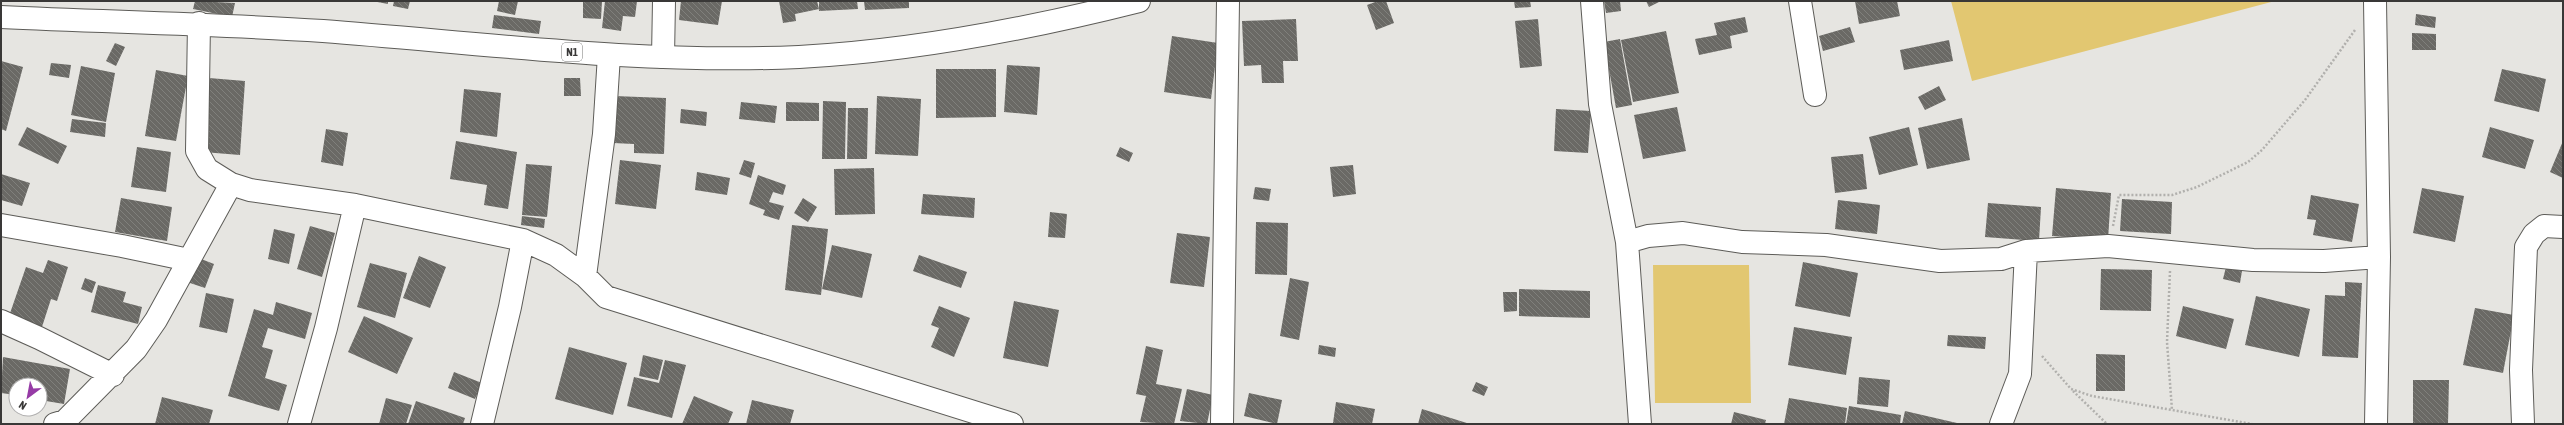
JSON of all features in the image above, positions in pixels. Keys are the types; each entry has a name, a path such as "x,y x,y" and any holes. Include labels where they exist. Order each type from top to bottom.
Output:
{"street":[{"path":"663,57 664,1"},
{"name":"N1","path":"1,17 117,23 199,23 434,39 609,55 663,57 798,57 919,46 1063,20 1139,1"},
{"path":"1222,424 1228,1"},
{"path":"1592,1 1600,104 1627,242 1640,424"},
{"path":"1800,1 1815,95"},
{"path":"2375,3 2379,257 2376,424"},
{"path":"199,23 197,151 207,169 231,184 250,190 354,205 523,240 556,255 585,276 606,297 1012,424"},
{"path":"585,276 604,134 609,55"},
{"path":"64,423 113,375 136,349 156,320 231,184"},
{"path":"299,424 326,328 354,205"},
{"path":"1,225 122,246 189,260"},
{"path":"2523,424 2521,370 2526,247 2534,234 2544,226 2563,227"},
{"path":"1627,242 1648,236 1683,233 1742,242 1826,245 1940,261 2001,259 2026,251 2108,246 2253,260 2324,260 2379,257"},
{"path":"482,424 523,240"},
{"path":"2000,424 2020,374 2026,251"},
{"path":"1,321 113,375"}],"path":[{"path":"2108,246 2119,195 2172,195 2197,187 2243,165 2262,150 2305,100 2333,58 2375,3"},
{"path":"2170,252 2167,342 2172,410"},
{"path":"2039,352 2071,389 2107,424"},
{"path":"2071,389 2092,396 2252,424"}],"shaded area":[{"path":"1951,1 2275,1 1972,81"},
{"path":"1653,265 1749,265 1751,403 1655,403"}],"building":[{"path":"195,1 235,3 232,17 193,9"},
{"path":"372,1 388,1 388,4"},
{"path":"394,1 410,1 408,9 393,6"},
{"path":"499,1 518,1 515,15 497,11"},
{"path":"583,1 602,1 601,19 583,18"},
{"path":"605,1 637,1 635,17 623,16 621,31 602,28"},
{"path":"681,1 722,1 718,25 679,20"},
{"path":"779,1 817,1 819,9 795,14 796,21 783,23"},
{"path":"819,1 857,1 858,9 819,11"},
{"path":"864,1 909,1 909,8 865,10"},
{"path":"1378,1 1386,1 1394,23 1376,30 1367,5"},
{"path":"1514,1 1530,1 1531,7 1515,8"},
{"path":"1604,1 1620,1 1621,11 1606,13"},
{"path":"1646,1 1661,1 1649,7"},
{"path":"1855,1 1897,1 1900,16 1859,24"},
{"path":"2416,14 2436,17 2435,28 2415,25"},
{"path":"494,15 541,21 539,34 492,28"},
{"path":"1745,17 1748,32 1730,36 1732,48 1699,55 1695,39 1717,35 1714,23"},
{"path":"1296,19 1298,61 1283,61 1284,83 1262,83 1261,65 1244,66 1242,21"},
{"path":"1538,19 1542,66 1520,68 1515,21"},
{"path":"1850,27 1855,42 1823,51 1819,36"},
{"path":"1666,31 1679,93 1633,102 1621,40"},
{"path":"2412,33 2436,34 2436,50 2412,50"},
{"path":"1172,36 1218,43 1211,99 1164,92"},
{"path":"1620,39 1632,105 1616,108 1604,42"},
{"path":"1949,40 1953,61 1904,70 1900,50"},
{"path":"115,43 125,47 116,66 106,61"},
{"path":"1,61 23,67 6,131 1,129"},
{"path":"51,63 71,65 69,78 49,75"},
{"path":"1007,65 1040,67 1037,115 1004,112"},
{"path":"81,66 115,73 106,122 71,115"},
{"path":"936,69 996,69 996,117 936,118"},
{"path":"2502,69 2546,79 2539,112 2494,101"},
{"path":"156,70 188,76 176,141 145,136"},
{"path":"209,78 245,81 240,155 203,152"},
{"path":"564,78 580,78 581,96 564,96"},
{"path":"1939,86 1946,100 1925,110 1918,97"},
{"path":"464,89 501,93 497,137 460,132"},
{"path":"614,96 666,98 664,154 634,153 634,144 613,143"},
{"path":"877,96 921,99 918,156 875,154"},
{"path":"823,101 846,102 845,159 822,159"},
{"path":"741,102 777,106 775,123 739,119"},
{"path":"786,102 819,103 819,121 786,121"},
{"path":"1677,107 1686,151 1643,159 1634,115"},
{"path":"848,108 868,108 867,159 847,159"},
{"path":"681,109 707,112 706,126 680,123"},
{"path":"1556,109 1591,111 1588,153 1554,151"},
{"path":"1962,118 1970,160 1927,169 1918,128"},
{"path":"72,119 106,123 105,137 70,132"},
{"path":"27,127 67,146 58,164 18,145"},
{"path":"1909,127 1918,165 1879,175 1869,137"},
{"path":"2490,127 2534,140 2525,169 2482,157"},
{"path":"326,129 348,133 343,166 321,162"},
{"path":"456,141 517,152 508,209 484,205 487,185 450,179"},
{"path":"2563,141 2563,178 2550,172"},
{"path":"137,147 171,152 166,192 131,187"},
{"path":"1120,147 1133,153 1129,162 1116,156"},
{"path":"1863,154 1867,189 1835,193 1831,157"},
{"path":"620,160 661,165 656,209 615,204"},
{"path":"744,160 755,163 751,178 739,174"},
{"path":"526,164 552,166 547,217 522,215"},
{"path":"1353,165 1356,194 1333,197 1330,167"},
{"path":"874,168 875,214 835,215 834,169"},
{"path":"697,172 730,178 727,195 695,190"},
{"path":"1,174 30,183 22,206 1,200"},
{"path":"758,175 786,185 783,195 773,192 769,202 784,206 779,220 763,215 765,210 749,204"},
{"path":"1255,187 1271,189 1269,201 1253,199"},
{"path":"2056,188 2111,193 2108,240 2052,236"},
{"path":"2422,188 2464,196 2455,242 2413,233"},
{"path":"923,194 975,198 974,218 921,214"},
{"path":"2311,195 2359,204 2352,242 2313,235 2316,220 2307,219"},
{"path":"121,198 172,207 167,241 115,232"},
{"path":"803,198 817,207 808,222 794,213"},
{"path":"2122,199 2172,202 2171,234 2120,231"},
{"path":"1838,200 1880,205 1877,234 1835,229"},
{"path":"1988,203 2041,207 2039,241 1985,237"},
{"path":"1050,212 1067,214 1065,238 1048,237"},
{"path":"522,216 545,219 544,228 521,225"},
{"path":"1256,222 1288,223 1287,275 1255,274"},
{"path":"792,225 828,229 821,295 785,290"},
{"path":"310,226 335,233 322,277 297,269"},
{"path":"274,229 295,234 289,264 268,259"},
{"path":"1177,233 1210,237 1204,287 1170,283"},
{"path":"832,245 872,254 862,298 822,289"},
{"path":"919,255 967,272 961,288 913,271"},
{"path":"419,256 446,267 430,308 403,298"},
{"path":"196,257 214,264 205,288 187,282"},
{"path":"48,260 68,267 57,301 51,299 41,330 8,319 26,267 43,273"},
{"path":"1803,262 1858,273 1850,317 1795,306"},
{"path":"370,263 407,273 395,318 357,307"},
{"path":"2226,267 2242,271 2240,283 2223,279"},
{"path":"2101,269 2152,270 2151,311 2100,310"},
{"path":"85,278 96,282 92,293 81,289"},
{"path":"1290,278 1309,282 1299,340 1280,336"},
{"path":"2345,282 2362,283 2358,358 2322,356 2325,295 2345,296"},
{"path":"98,285 126,292 123,302 142,307 138,324 91,312"},
{"path":"1519,289 1590,291 1590,318 1519,316"},
{"path":"1503,292 1517,292 1517,311 1504,312"},
{"path":"206,293 234,299 227,333 199,327"},
{"path":"2256,296 2310,309 2299,357 2245,345"},
{"path":"1014,301 1059,310 1048,367 1003,358"},
{"path":"276,302 312,313 305,339 268,328 262,347 273,350 265,378 287,385 279,411 228,396 254,309 273,315"},
{"path":"939,306 970,318 954,357 931,347 939,328 931,325"},
{"path":"2183,306 2234,319 2226,349 2176,336"},
{"path":"2475,308 2514,315 2503,373 2463,365"},
{"path":"364,316 413,338 397,374 348,352"},
{"path":"1794,327 1852,337 1846,375 1788,365"},
{"path":"1948,335 1986,337 1985,349 1947,346"},
{"path":"1319,345 1336,348 1335,357 1318,354"},
{"path":"1146,346 1163,350 1156,384 1182,389 1174,424 1140,422 1146,396 1136,394"},
{"path":"569,347 627,363 613,415 555,399"},
{"path":"2096,354 2125,355 2125,391 2096,391"},
{"path":"643,355 663,360 658,380 639,376"},
{"path":"3,357 70,369 64,404 48,401 48,377 8,377 8,394 1,393"},
{"path":"665,360 686,365 672,418 627,406 634,377 659,383"},
{"path":"454,372 482,383 475,399 448,388"},
{"path":"1859,377 1890,380 1888,407 1857,404"},
{"path":"2413,380 2449,380 2448,424 2413,424"},
{"path":"1476,382 1488,387 1484,396 1472,391"},
{"path":"1187,389 1213,395 1207,424 1180,421"},
{"path":"1249,393 1282,400 1277,424 1244,416"},
{"path":"694,396 733,412 728,424 682,424"},
{"path":"162,397 213,410 209,424 155,424"},
{"path":"386,398 412,405 406,424 379,424"},
{"path":"1789,398 1847,408 1845,424 1784,424"},
{"path":"752,400 794,410 790,424 746,424"},
{"path":"416,401 465,418 463,424 408,424"},
{"path":"1336,402 1375,409 1372,424 1333,423"},
{"path":"1849,406 1901,415 1900,424 1846,424"},
{"path":"1422,409 1470,424 1418,424"},
{"path":"1905,411 1957,423 1957,424 1902,424"},
{"path":"1734,412 1766,420 1765,424 1731,424"}]}
